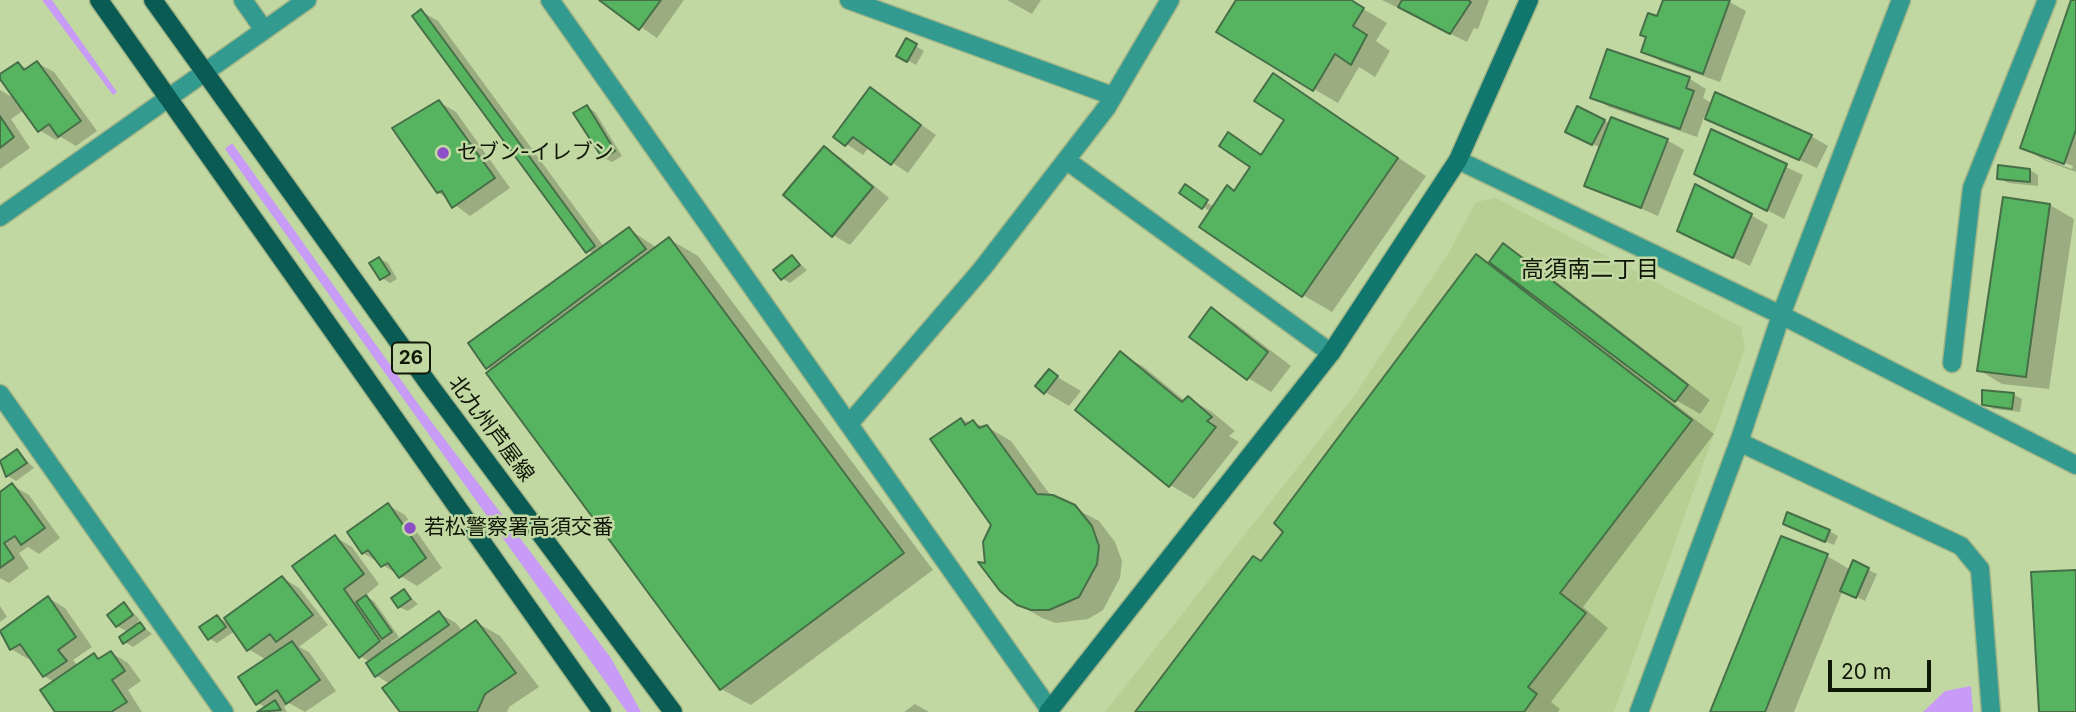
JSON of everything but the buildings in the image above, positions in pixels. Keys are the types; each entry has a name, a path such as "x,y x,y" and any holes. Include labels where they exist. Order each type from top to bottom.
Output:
{"main road":[{"name":"26","path":"99,0 601,712"},
{"name":"北九州芦屋線","path":"153,0 673,712"}],"street":[{"path":"243,0 264,30"},
{"path":"0,217 307,0"},
{"path":"550,0 1049,711 1331,353 1458,160 1529,0"},
{"path":"849,0 1113,96"},
{"path":"849,424 982,269 1066,160 1113,96 1170,0"},
{"path":"1639,712 1739,442 1781,315 1901,0"},
{"path":"1952,363 1972,188 2047,0"},
{"path":"1066,160 1331,353"},
{"path":"1458,160 1781,315 2076,465"},
{"path":"0,394 224,712"},
{"path":"1739,442 1961,546 1980,569 1991,712"}],"shaded area":[{"path":"42,0 52,0 117,92 113,95"},
{"path":"232,143 421,408 611,658 641,712 627,712 225,149"},
{"path":"1496,198 1741,327 1745,348 1614,712 1105,712 1354,396 1448,254 1476,202"},
{"path":"1971,686 1973,712 1923,712 1945,691"}],"place":[{"name":"セブン-イレブン","path":"443,153"},
{"name":"若松警察署高須交番","path":"410,528"}],"district":[{"name":"高須南二丁目","path":"1590,270"}]}
